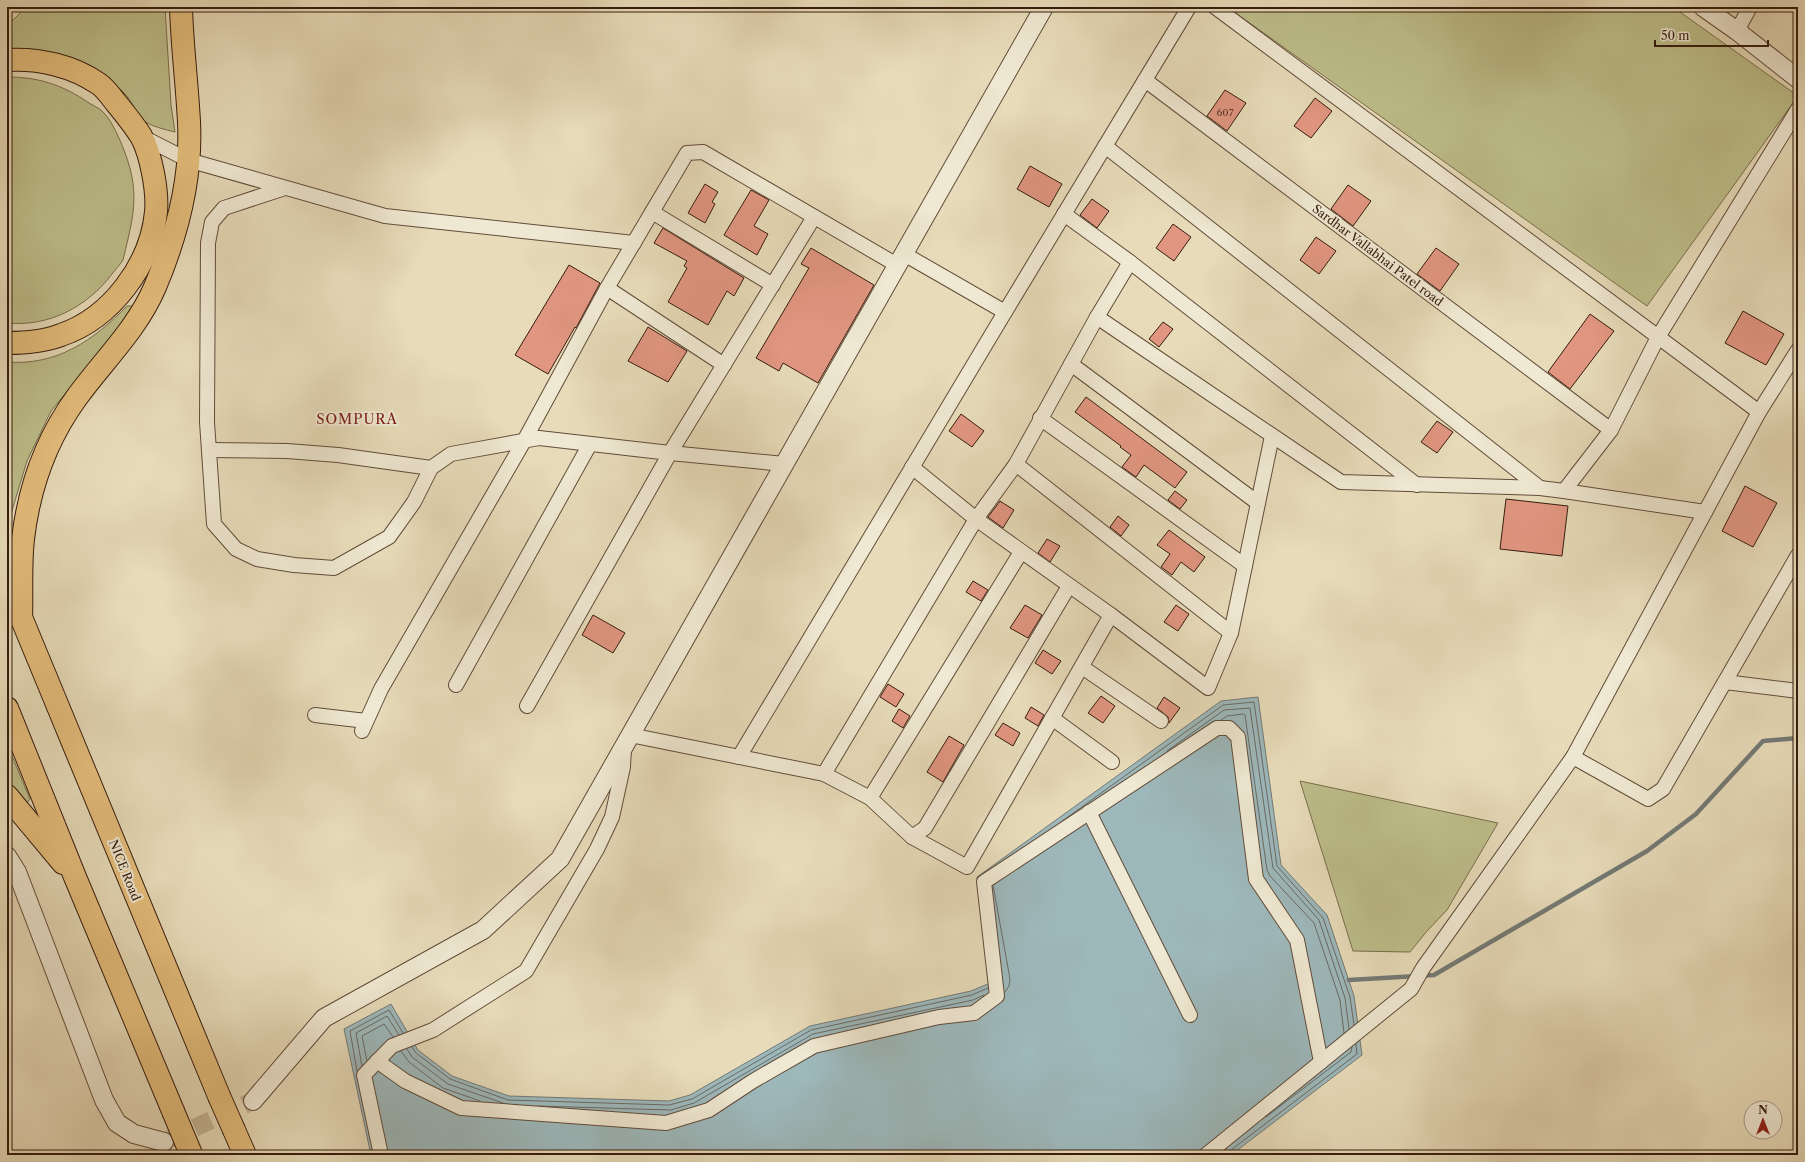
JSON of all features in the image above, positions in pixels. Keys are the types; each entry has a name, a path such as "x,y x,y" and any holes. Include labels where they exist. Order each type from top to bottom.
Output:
{"highway":[{"path":"21,618 23,540 27,512 37,475 53,436 76,398 122,342 144,310 160,274 179,219 186,185 189,123 181,7"},
{"path":"7,60 36,61 57,64 80,73 100,85 126,115 141,136 152,173 156,193 154,229 147,248 126,286 98,314 62,335 42,341 7,343"},
{"name":"NICE Road","path":"7,584 219,1096 245,1155"},
{"path":"7,708 75,877 191,1155"},
{"path":"7,796 75,877"}],"street":[{"path":"253,1101 324,1018 483,930 560,859 1044,7"},
{"path":"739,757 1189,7"},
{"path":"1215,7 1759,412"},
{"path":"1703,7 1798,79"},
{"path":"1736,31 1750,7"},
{"name":"Sardhar Vallabhai Patel road","path":"1145,80 1611,430"},
{"path":"1564,491 1611,430 1658,337 1798,109"},
{"path":"141,136 188,160 385,216 634,243"},
{"path":"1105,146 1540,488"},
{"path":"315,715 364,726 381,689 524,441 607,288 687,153 703,152 814,217 1005,312"},
{"path":"285,188 224,208 212,222 208,243 207,422 214,524 236,549 257,559 294,565 334,568 389,537 414,502 431,468 450,454 539,438 784,464"},
{"path":"652,212 773,285"},
{"path":"1064,214 1130,262 1417,485"},
{"path":"527,706 670,453 814,217"},
{"path":"824,774 976,519 1016,464 1097,317 1130,262"},
{"path":"607,288 724,365"},
{"path":"1097,317 1341,482 1540,488 1705,512"},
{"path":"1206,1155 1411,989 1423,968 1573,757 1759,412 1798,350"},
{"path":"1071,364 1258,503"},
{"path":"1040,418 1245,566"},
{"path":"912,467 976,519 1111,615 1208,688 1231,633 1272,436"},
{"path":"456,685 590,444"},
{"path":"209,450 287,451 338,455 431,468"},
{"path":"1016,464 1231,633"},
{"path":"870,798 1021,552"},
{"path":"1573,757 1648,799 1663,789 1798,555"},
{"path":"912,837 925,828 1069,586"},
{"path":"627,741 739,757 824,774 870,798 912,837 967,867 1111,615"},
{"path":"1082,667 1161,721"},
{"path":"1725,682 1798,691"},
{"path":"1052,718 1112,762"},
{"path":"377,1061 405,1081 461,1108 666,1123 709,1110 753,1081 814,1046 938,1017 974,1013 997,996 984,882 1217,728 1229,728 1238,737 1256,879 1297,940 1321,1062"},
{"path":"381,1155 364,1075 392,1046 433,1030 526,971 597,849 612,817 627,741"},
{"path":"1089,812 1190,1015"},
{"path":"7,856 17,872 104,1100 117,1123 134,1134 164,1142"}],"green space":[{"path":"26,7 165,7 171,105 175,132 158,128 146,122 140,117 124,93 100,74 85,66 70,59 38,50 7,49 7,26"},
{"path":"1227,7 1673,7 1798,96 1647,306"},
{"path":"7,77 19,77 50,83 70,91 103,112 113,126 124,150 133,184 133,216 123,260 119,266 102,286 79,305 52,318 38,322 7,323"},
{"path":"127,306 133,306 109,340 51,411 27,461 11,514 7,541 7,362 42,360 73,348 88,340 101,330"},
{"path":"7,744 30,799 27,803 7,784"},
{"path":"1300,781 1498,823 1447,910 1410,952 1353,951"}],"water":[{"path":"1258,697 1281,865 1327,915 1354,996 1362,1055 1231,1155 371,1155 344,1029 391,1004 418,1050 452,1076 509,1096 669,1101 690,1095 810,1026 971,991 995,981 977,877 1221,701"}],"building":[{"path":"1225,90 1246,103 1227,131 1207,116"},
{"path":"1315,98 1332,111 1311,138 1294,126"},
{"path":"1030,166 1062,184 1049,207 1017,189"},
{"path":"705,184 718,192 712,202 715,204 705,223 688,213"},
{"path":"1348,185 1371,201 1353,226 1331,209"},
{"path":"751,190 769,200 754,226 768,234 757,255 724,235"},
{"path":"1092,199 1109,211 1097,228 1080,215"},
{"path":"1173,224 1191,237 1174,261 1156,248"},
{"path":"663,228 744,278 734,296 727,291 708,325 668,302 687,268 684,266 687,261 654,243"},
{"path":"1316,237 1336,251 1319,274 1300,260"},
{"path":"811,248 874,285 818,383 783,363 779,371 756,358 809,268 801,264"},
{"path":"1436,248 1459,264 1440,291 1417,274"},
{"path":"569,265 600,283 576,328 575,327 548,374 515,355"},
{"path":"1743,311 1784,334 1766,365 1725,343"},
{"path":"1590,314 1614,331 1570,389 1548,372"},
{"path":"1163,322 1173,329 1159,347 1149,339"},
{"path":"648,327 687,351 668,382 628,361"},
{"path":"1086,397 1187,472 1175,488 1144,465 1136,477 1122,467 1131,455 1075,412"},
{"path":"961,414 984,431 972,447 949,431"},
{"path":"1437,421 1453,432 1437,453 1421,442"},
{"path":"1745,486 1777,503 1753,547 1722,531"},
{"path":"1175,491 1187,500 1180,509 1168,500"},
{"path":"1506,499 1568,506 1562,556 1500,549"},
{"path":"1000,501 1014,510 1003,528 988,517"},
{"path":"1118,516 1129,525 1121,536 1110,527"},
{"path":"1169,530 1205,557 1194,572 1181,562 1172,575 1161,567 1170,554 1157,545"},
{"path":"1047,539 1060,546 1050,562 1038,553"},
{"path":"973,581 988,590 981,601 966,592"},
{"path":"1025,605 1042,615 1028,638 1010,628"},
{"path":"1176,605 1189,614 1178,631 1164,622"},
{"path":"593,615 625,633 613,653 582,635"},
{"path":"1043,650 1061,661 1052,674 1035,663"},
{"path":"888,684 904,694 896,707 880,697"},
{"path":"1101,696 1115,706 1103,723 1088,713"},
{"path":"1164,697 1180,708 1169,723 1168,717 1157,708"},
{"path":"1031,707 1044,715 1038,726 1025,718"},
{"path":"899,709 910,716 903,728 892,721"},
{"path":"1003,723 1020,733 1013,746 995,735"},
{"path":"949,736 964,745 943,782 927,772"}],"waterway":[{"path":"1349,980 1434,975 1647,851 1696,814 1763,741 1798,738"}],"tunnel":[{"path":"170,1139 253,1101"}],"district":[{"name":"SOMPURA","path":"357,419"}]}
